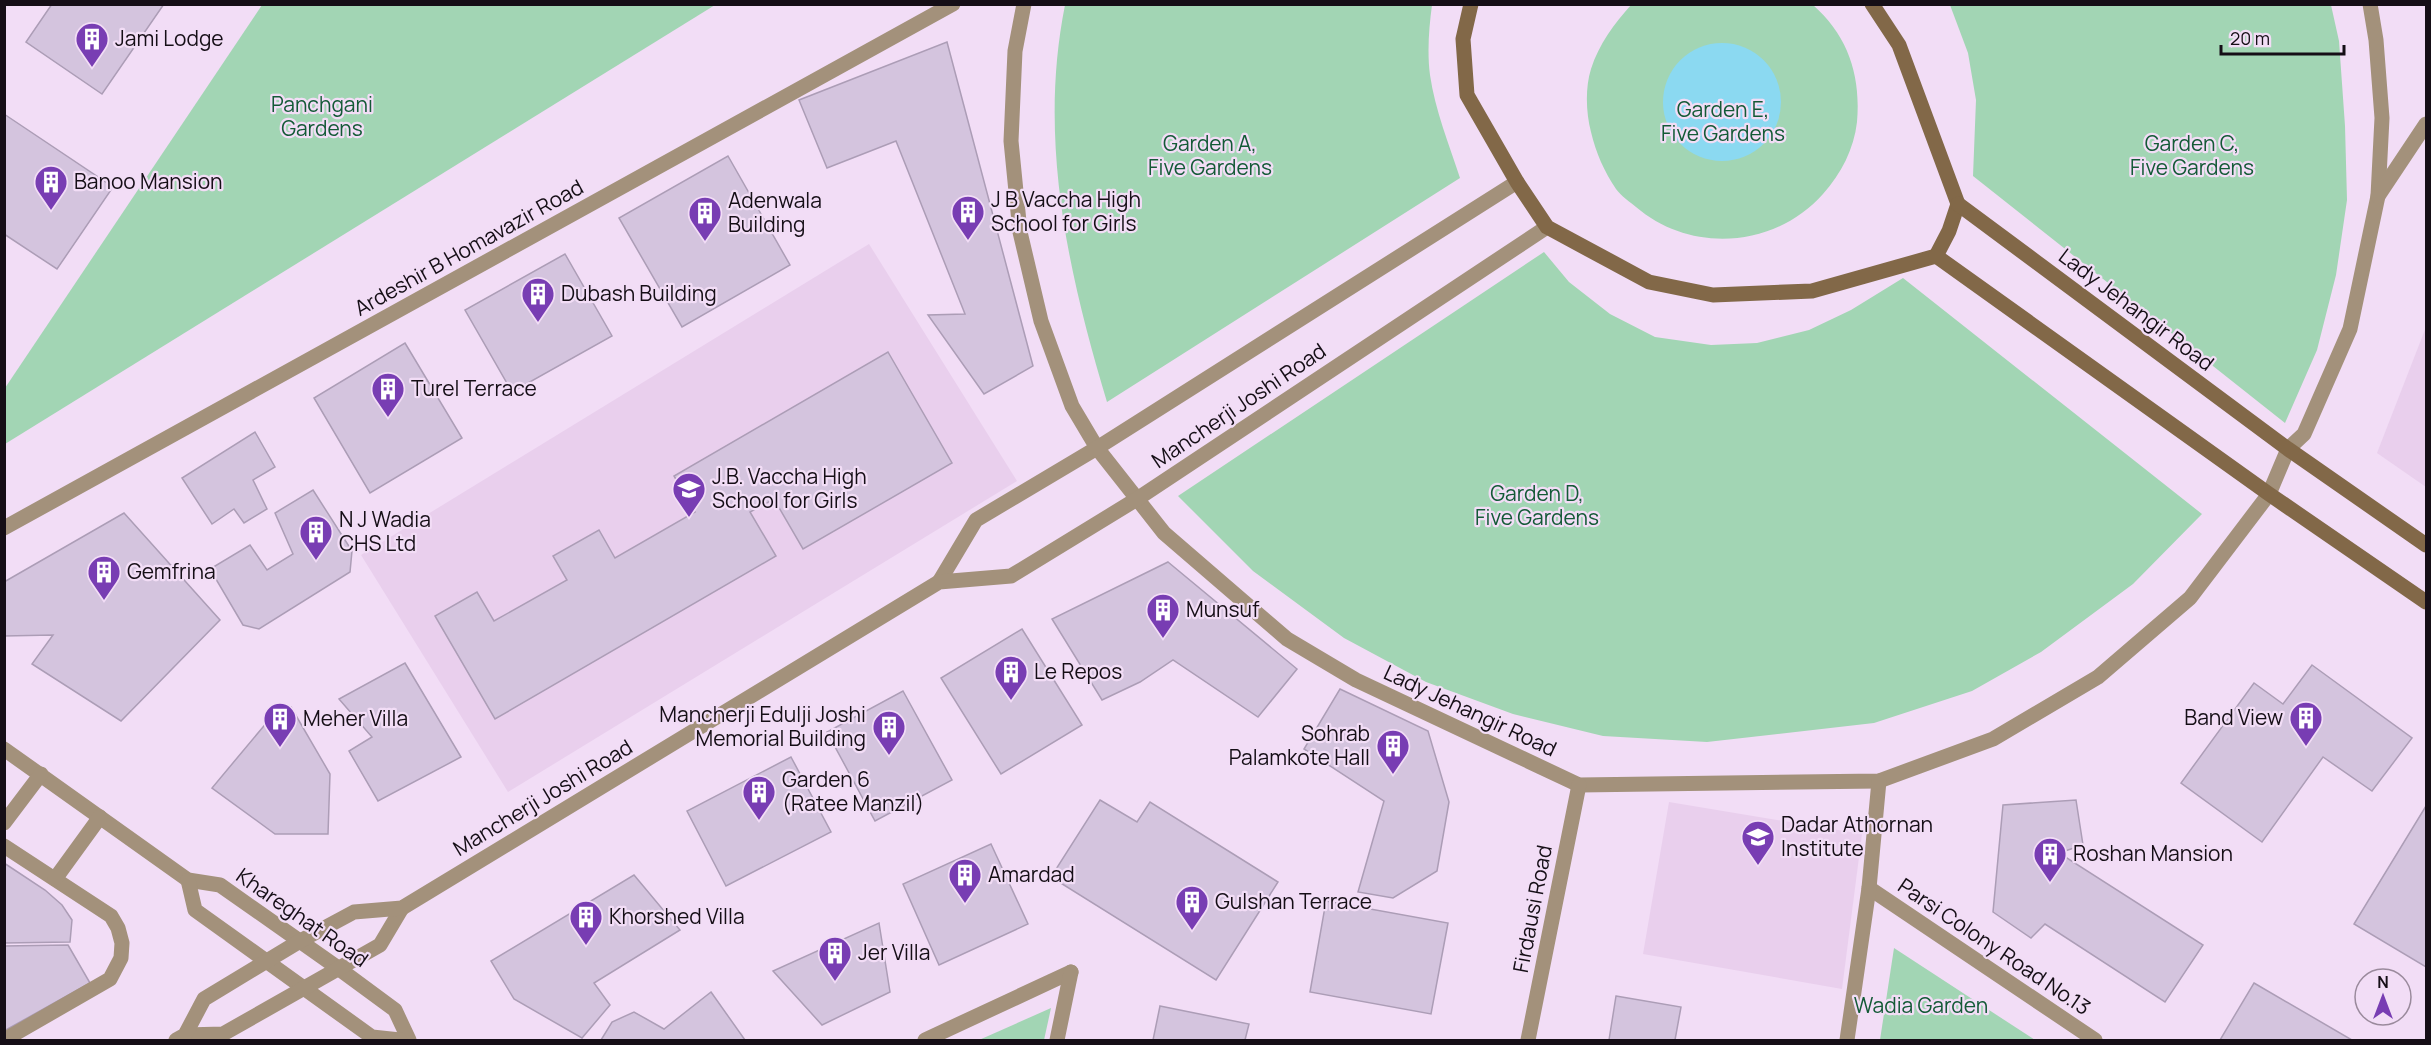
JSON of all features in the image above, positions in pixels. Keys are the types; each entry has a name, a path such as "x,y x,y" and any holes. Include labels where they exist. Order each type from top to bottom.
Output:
{"street":[{"name":"Ardeshir B Homavazir Road","path":"4,528 953,4"},
{"name":"Lady Jehangir Road","path":"1024,4 1015,51 1011,141 1020,232 1041,321 1072,406 1097,448 1164,533 1287,639 1356,680 1578,785 1879,781 1993,739 2098,677 2190,598 2269,494 2288,449 2304,434 2350,329 2378,196 2382,118 2376,40 2370,4"},
{"path":"1471,4 1463,39 1467,95 1517,182 1547,226 1648,282 1713,295 1812,291 1936,256 1949,231 1958,204 1899,45 1872,4"},
{"path":"2378,196 2427,124"},
{"name":"Mancherji Joshi Road","path":"939,582 976,520 1097,448 1517,182"},
{"name":"Lady Jehangir Road","path":"1958,204 2288,449 2427,545"},
{"name":"Mancherji Joshi Road","path":"181,1038 204,999 266,961 354,912 402,908 939,582 1011,576 1137,499 1547,226"},
{"path":"1936,256 2269,494 2427,602"},
{"name":"Khareghat Road","path":"4,749 188,880 220,885 338,968 395,1010 410,1041"},
{"path":"4,823 40,774"},
{"path":"1847,1041 1869,888 1879,781"},
{"name":"Firdausi Road","path":"1528,1041 1578,785"},
{"path":"56,879 100,817"},
{"path":"4,846 111,916 118,928 122,943 121,958 110,979 22,1036 4,1040"},
{"path":"188,880 195,910 372,1037 400,1041"},
{"name":"Parsi Colony Road No.13","path":"1869,888 2095,1041"},
{"path":"181,1038 223,1034 380,945 402,908"},
{"path":"925,1041 1071,972 1058,1041"}],"shaded area":[{"name":"J.B. Vaccha High School for Girls","path":"869,244 1017,481 508,792 361,555"},
{"path":"2426,327 2426,487 2377,453"},
{"name":"Dadar Athornan Institute","path":"1669,802 1862,834 1842,989 1643,954"}],"green space":[{"name":"Panchgani Gardens","path":"262,5 715,5 5,444 5,388"},
{"name":"Garden A, Five Gardens","path":"1065,5 1432,5 1429,57 1432,88 1460,178 1107,402 1080,304 1061,205 1056,156 1055,106 1057,55"},
{"name":"Garden E, Five Gardens","path":"1631,5 1813,5 1835,30 1850,57 1857,88 1858,105 1857,122 1850,151 1841,170 1823,194 1803,212 1781,225 1757,234 1732,238 1707,238 1682,232 1658,222 1620,194 1595,147 1588,117 1587,92 1589,76 1598,51 1613,27"},
{"name":"Garden C, Five Gardens","path":"1950,5 2331,5 2339,41 2347,200 2336,275 2317,350 2285,423 1973,176 1976,100 1968,53"},
{"name":"Garden D, Five Gardens","path":"1544,252 1569,282 1610,314 1655,337 1711,345 1757,343 1809,330 1851,310 1903,278 2202,514 2133,584 2041,652 1972,691 1874,723 1707,742 1603,736 1513,714 1426,682 1344,638 1253,571 1178,496"},
{"name":"Wadia Garden","path":"1894,948 2035,1040 1880,1040"},
{"path":"1051,1008 1044,1040 979,1040"}],"water":[{"path":"1722,43 1745,47 1764,60 1777,79 1781,102 1777,125 1764,144 1745,157 1722,161 1699,157 1680,144 1667,125 1663,102 1667,79 1680,60 1699,47"}],"building":[{"name":"Jami Lodge","path":"52,4 164,4 102,94 26,42"},
{"name":"J B Vaccha High School for Girls","path":"947,42 1033,366 984,394 928,315 965,314 896,141 827,168 799,100"},
{"name":"Banoo Mansion","path":"4,114 113,187 57,269 4,234"},
{"name":"Adenwala Building","path":"728,156 790,265 682,327 619,218"},
{"name":"Dubash Building","path":"565,254 612,336 512,392 465,310"},
{"name":"Turel Terrace","path":"405,343 462,438 370,493 314,398"},
{"name":"J.B. Vaccha High School for Girls","path":"888,352 952,463 803,549 774,499 750,512 776,556 495,719 435,616 477,592 494,621 567,580 553,556 599,530 615,558 695,512 674,476"},
{"path":"255,432 275,467 253,480 267,509 244,523 234,509 212,524 182,478"},
{"name":"N J Wadia CHS Ltd","path":"313,490 352,551 350,572 259,629 243,625 210,569 250,545 267,570 293,554 275,513"},
{"name":"Gemfrina","path":"124,513 220,620 121,721 32,664 53,635 4,636 4,582"},
{"name":"Munsuf","path":"1168,562 1297,669 1258,717 1173,660 1140,682 1102,700 1052,619"},
{"name":"Le Repos","path":"1022,629 1082,725 1001,774 941,678"},
{"path":"405,663 461,757 378,801 349,751 372,737 339,699"},
{"name":"Band View","path":"2312,665 2412,738 2372,791 2323,757 2262,842 2181,783 2254,683 2283,704"},
{"name":"Sohrab Palamkote Hall","path":"1340,689 1428,731 1449,802 1437,871 1393,898 1358,892 1384,801 1304,749"},
{"name":"Mancherji Edulji Joshi Memorial Building","path":"903,691 952,780 875,821 827,732"},
{"name":"Meher Villa","path":"291,707 330,774 328,834 275,834 212,788 268,721"},
{"name":"Garden 6 (Ratee Manzil)","path":"791,757 831,832 726,886 687,811"},
{"name":"Gulshan Terrace","path":"1100,800 1137,822 1150,802 1278,882 1216,980 1051,877"},
{"name":"Roshan Mansion","path":"2076,800 2083,845 2059,853 2203,945 2165,1002 2045,924 2031,938 1993,912 2003,805"},
{"path":"2426,806 2426,967 2354,924"},
{"name":"Amardad","path":"991,844 1028,924 939,965 903,884"},
{"path":"4,863 45,890 62,905 72,920 70,942 4,943"},
{"name":"Khorshed Villa","path":"634,875 680,930 594,983 610,1005 582,1038 514,999 491,961"},
{"path":"1326,901 1448,923 1431,1014 1310,992"},
{"name":"Jer Villa","path":"879,923 890,992 822,1025 773,971"},
{"path":"68,945 90,983 4,1031 4,946"},
{"path":"2254,983 2352,1040 2220,1040"},
{"path":"711,992 745,1040 601,1040 612,1022 634,1012 664,1029"},
{"path":"1616,996 1681,1007 1675,1040 1609,1040"},
{"path":"1160,1006 1249,1024 1245,1040 1153,1040"}],"place":[{"name":"Jami Lodge","path":"92,68"},
{"name":"Banoo Mansion","path":"51,211"},
{"name":"J B Vaccha High School for Girls","path":"968,241"},
{"name":"Adenwala Building","path":"705,242"},
{"name":"Dubash Building","path":"538,323"},
{"name":"Turel Terrace","path":"388,418"},
{"name":"J.B. Vaccha High School for Girls","path":"689,518"},
{"name":"N J Wadia CHS Ltd","path":"316,561"},
{"name":"Gemfrina","path":"104,601"},
{"name":"Munsuf","path":"1163,639"},
{"name":"Le Repos","path":"1011,701"},
{"name":"Band View","path":"2306,747"},
{"name":"Meher Villa","path":"280,748"},
{"name":"Mancherji Edulji Joshi Memorial Building","path":"889,756"},
{"name":"Sohrab Palamkote Hall","path":"1393,775"},
{"name":"Garden 6 (Ratee Manzil)","path":"759,821"},
{"name":"Dadar Athornan Institute","path":"1758,866"},
{"name":"Roshan Mansion","path":"2050,883"},
{"name":"Amardad","path":"965,904"},
{"name":"Gulshan Terrace","path":"1192,931"},
{"name":"Khorshed Villa","path":"586,946"},
{"name":"Jer Villa","path":"835,982"}]}
